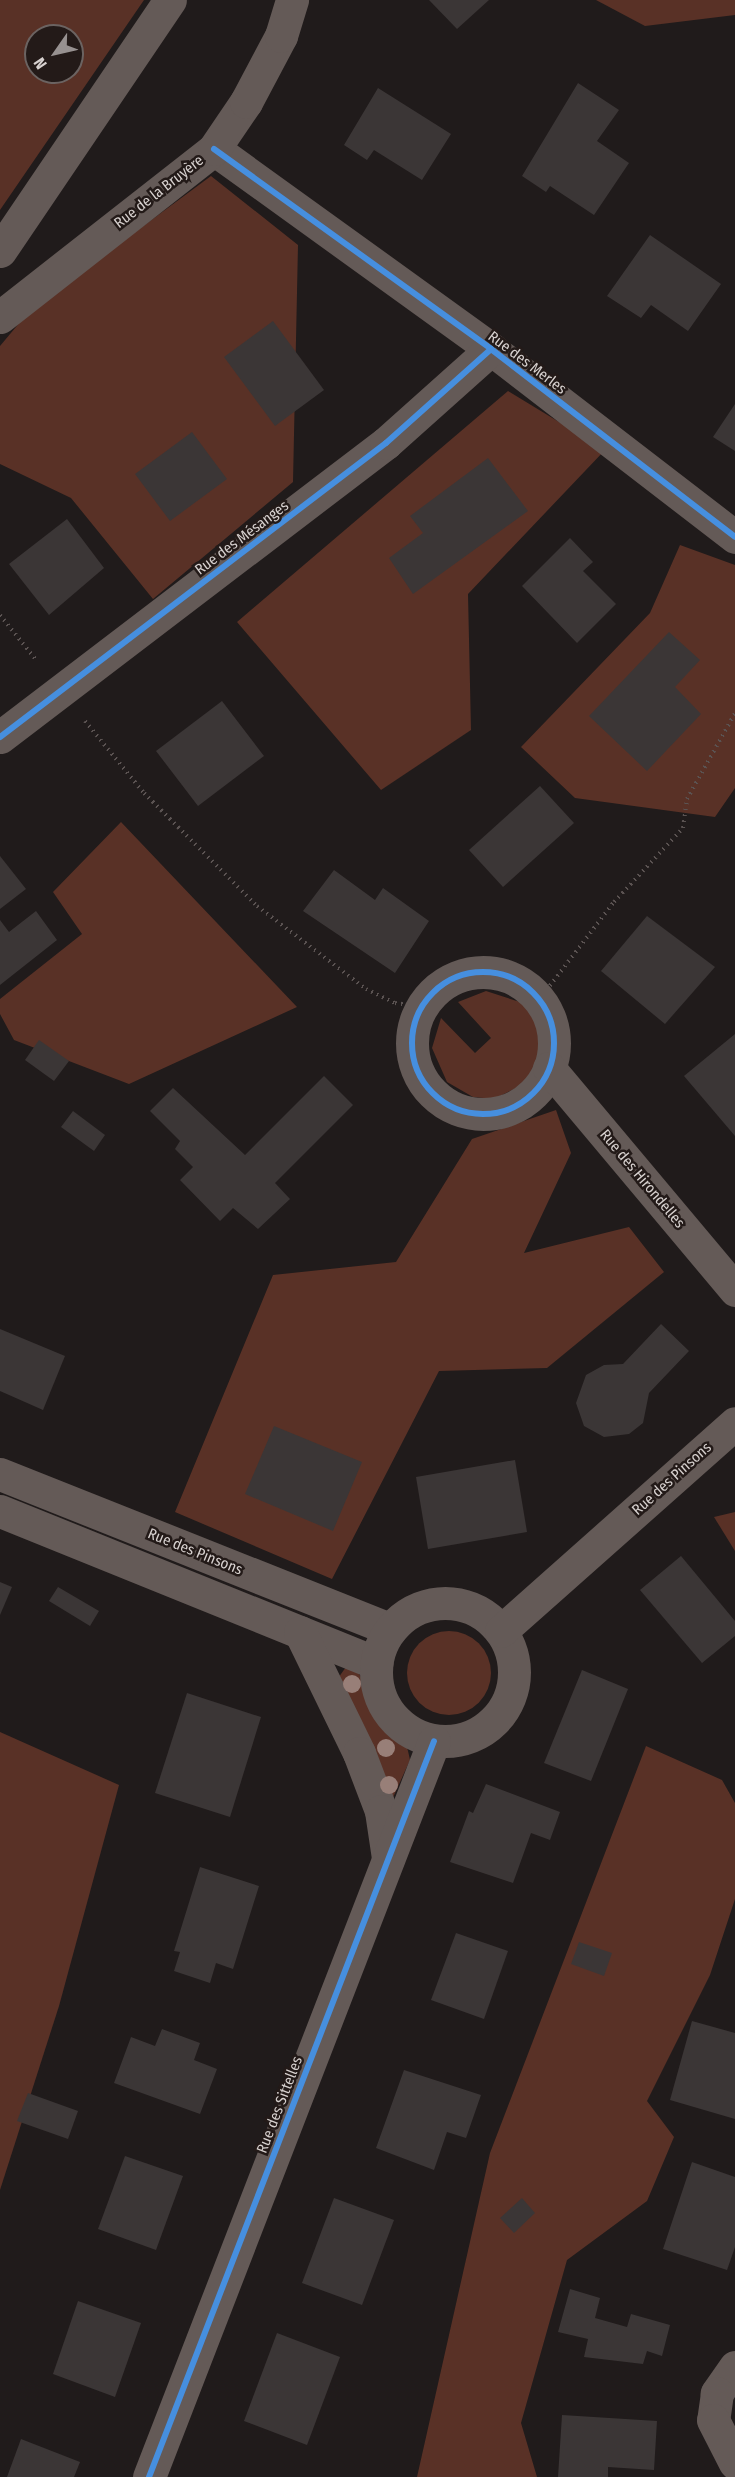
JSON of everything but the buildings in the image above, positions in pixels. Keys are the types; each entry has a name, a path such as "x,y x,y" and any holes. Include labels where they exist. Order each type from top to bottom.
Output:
{"street":[{"path":"0,251 170,0"},
{"name":"Rue de la Bruyère","path":"0,316 214,149 246,102 281,36 292,0"},
{"name":"Rue des Merles","path":"214,149 491,349 735,537"},
{"name":"Rue des Mésanges","path":"0,737 386,443 491,349"},
{"path":"467,973 505,974 539,1000 550,1019 554,1044 549,1068 528,1098 512,1107 488,1114 464,1111 434,1094 415,1066 415,1023 422,1007 438,987 467,973"},
{"name":"Rue des Hirondelles","path":"549,1068 735,1290"},
{"name":"Rue des Pinsons","path":"501,1632 735,1423"},
{"name":"Rue des Pinsons","path":"0,1474 390,1629"},
{"path":"0,1511 376,1663"},
{"path":"444,1602 476,1610 501,1632 514,1662 507,1703 486,1729 464,1739 434,1741 397,1723 386,1709 377,1687 376,1663 390,1629 408,1612 444,1602"},
{"name":"Rue des Sittelles","path":"300,1632 359,1753 381,1811 388,1860"},
{"name":"Rue des Sittelles","path":"149,2477 434,1741"},
{"path":"735,2367 717,2393 714,2420 735,2463"}],"path":[{"path":"0,615 144,793 257,906 366,989 395,1003 422,1007"},
{"path":"539,1000 614,902 683,828 687,799 735,713"}],"shaded area":[{"path":"0,0 144,0 0,210"},
{"path":"596,0 735,0 735,15 645,26"},
{"path":"211,176 298,245 293,482 153,599 71,498 0,464 0,346 31,309"},
{"path":"508,391 605,450 468,594 471,730 381,790 237,622"},
{"path":"680,545 735,565 735,788 715,817 575,798 521,747 650,613"},
{"path":"121,822 297,1007 129,1084 14,1040 0,1014 0,999 82,934 53,892"},
{"path":"486,991 523,1003 538,1024 542,1048 528,1082 494,1099 473,1097 447,1082 432,1048 441,1018 475,1053 491,1038 458,1002"},
{"path":"556,1110 571,1153 524,1253 629,1227 664,1272 547,1368 439,1371 332,1579 175,1512 273,1275 396,1262 472,1139"},
{"path":"735,1512 735,1551 714,1517"},
{"path":"449,1631 465,1634 484,1650 491,1673 488,1689 472,1708 449,1715 433,1712 414,1696 407,1673 410,1657 426,1638"},
{"path":"346,1667 356,1668 389,1730 405,1741 410,1760 391,1802 336,1681"},
{"path":"0,1732 119,1785 59,2006 0,2190"},
{"path":"646,1746 722,1780 735,1803 735,1899 710,1975 647,2101 674,2137 647,2201 567,2260 521,2423 537,2477 417,2477 490,2153"}],"cycle path":[{"path":"214,149 491,349 735,537"},
{"path":"0,737 386,443 491,349"},
{"path":"483,972 510,978 533,993 548,1016 554,1043 548,1070 533,1093 510,1108 483,1114 456,1108 433,1093 418,1070 412,1043 418,1016 433,993 456,978 483,972"},
{"path":"149,2477 434,1741"}]}
